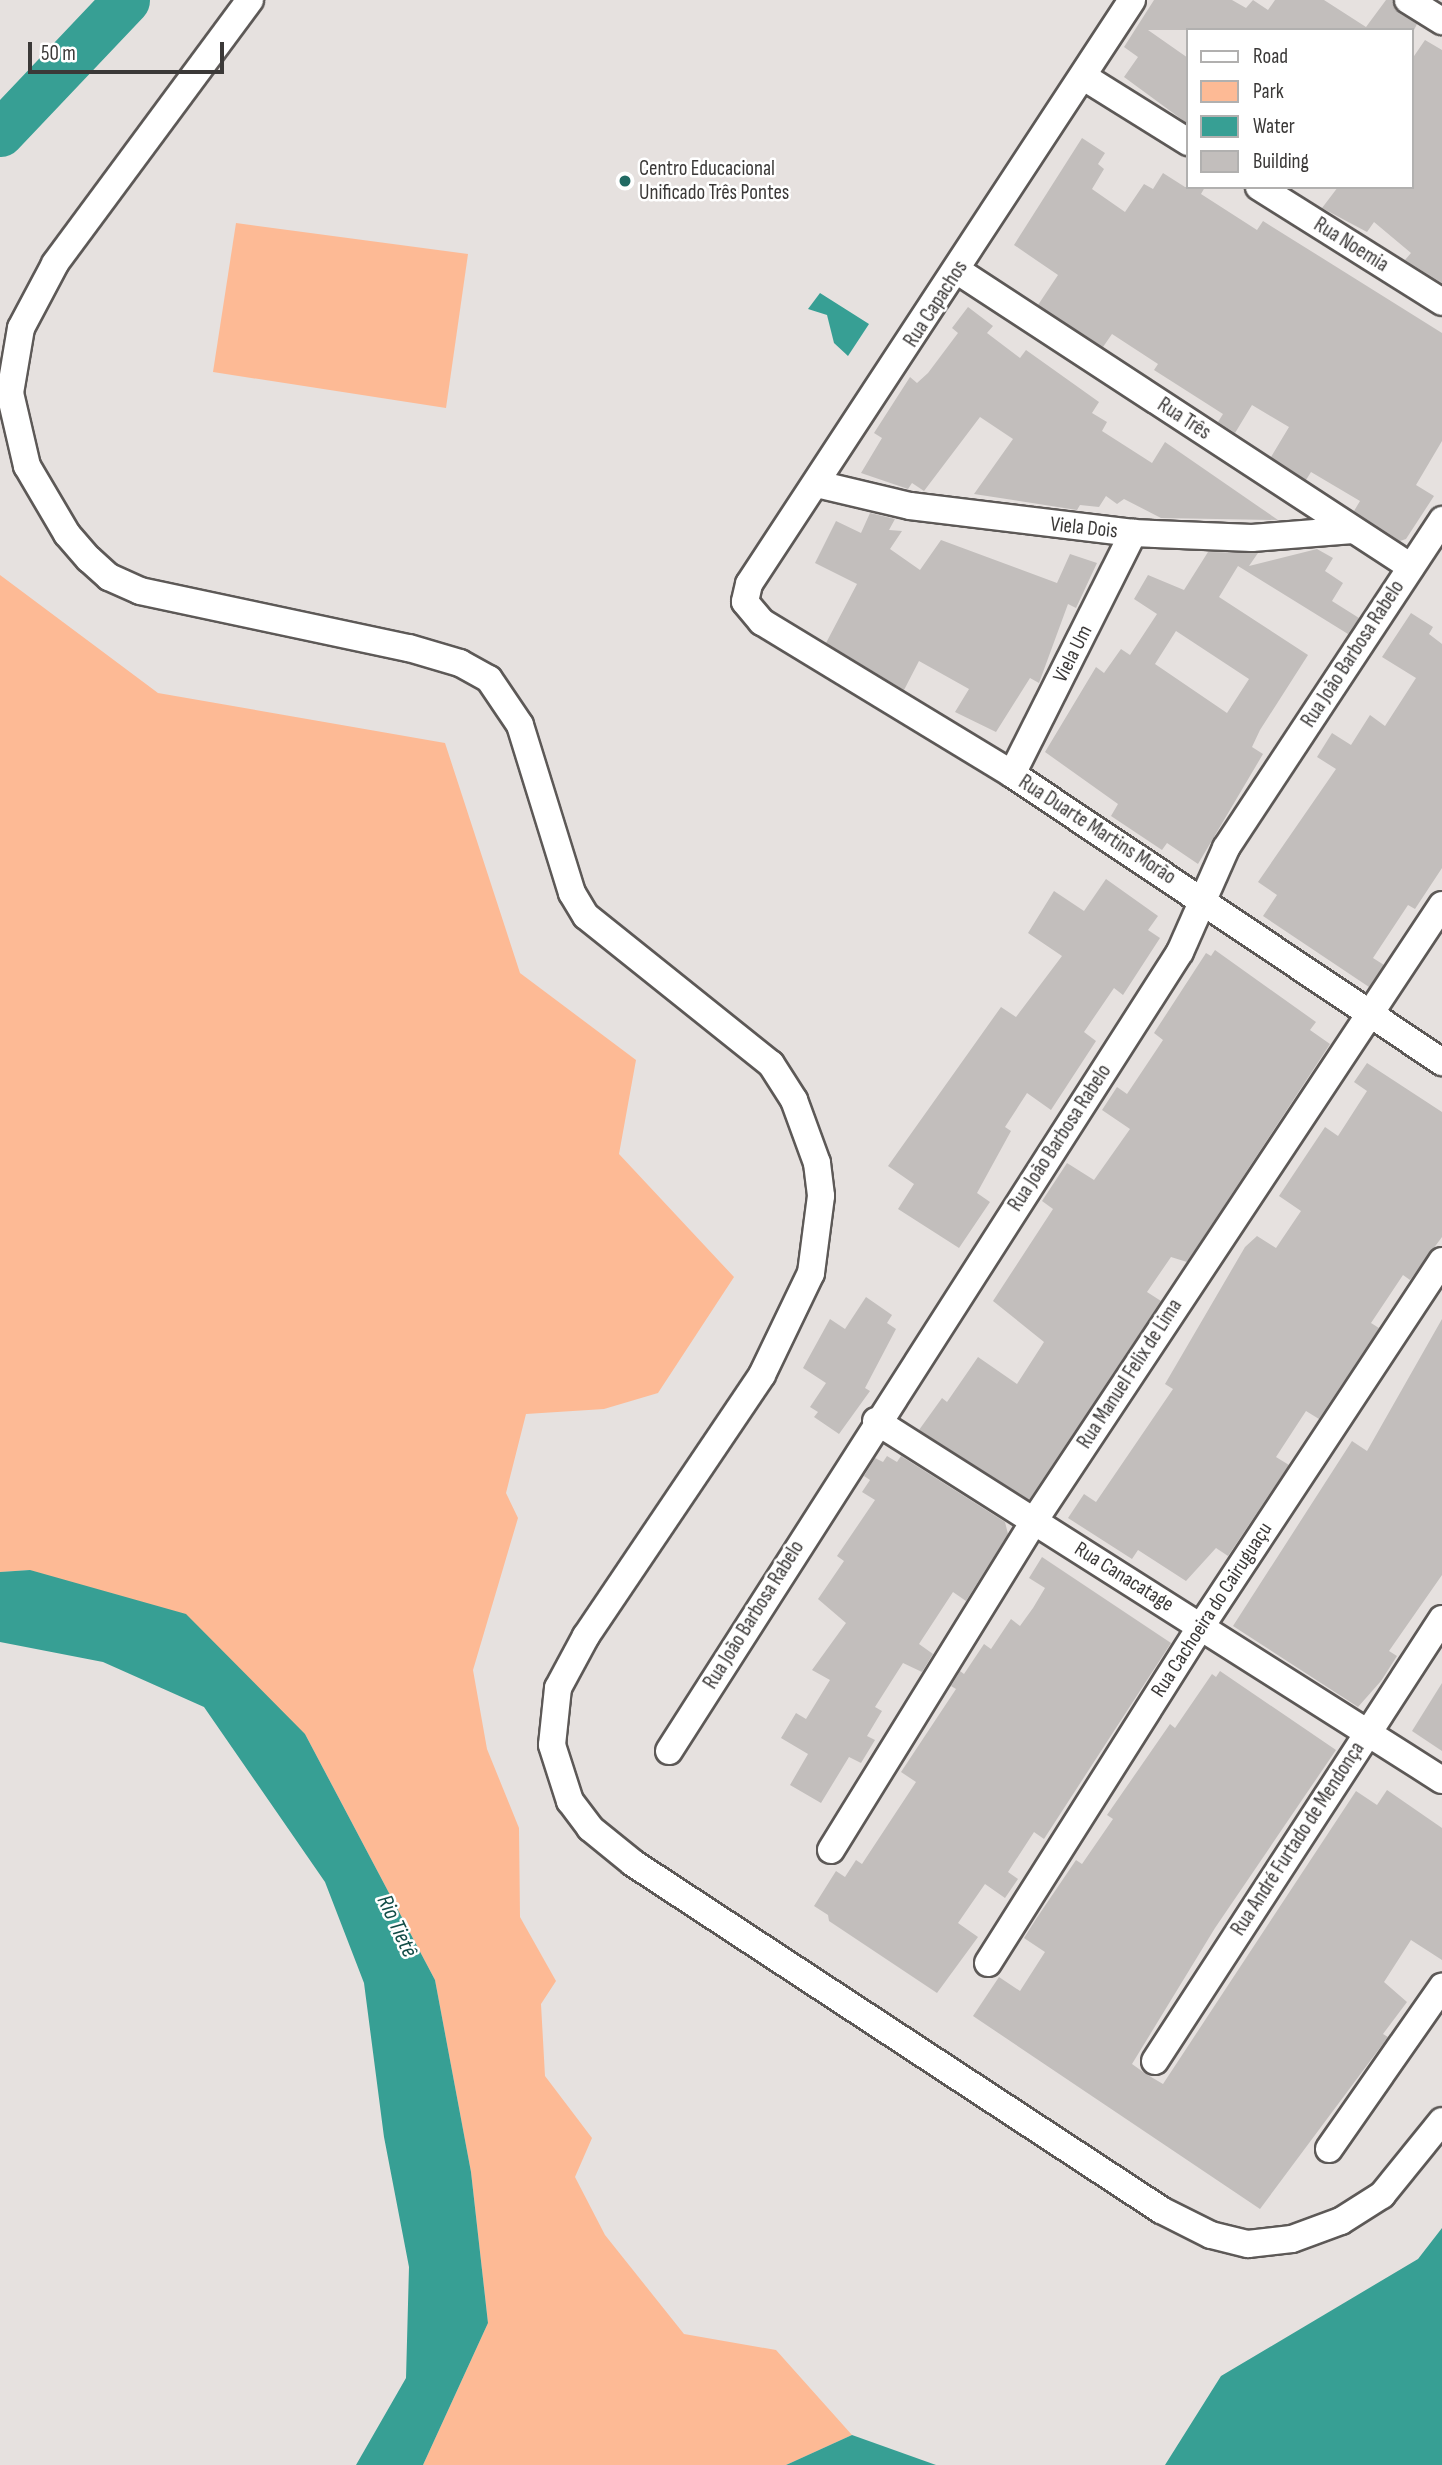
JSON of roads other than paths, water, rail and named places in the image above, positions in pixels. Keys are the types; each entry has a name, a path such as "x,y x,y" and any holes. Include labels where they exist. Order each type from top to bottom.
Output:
{"street":[{"path":"250,0 55,264 20,328 10,393 27,466 67,534 109,577 130,586 199,606 409,648 460,663 489,679 520,725 572,894 586,916 771,1064 794,1100 817,1163 821,1196 811,1273 773,1352 586,1636 558,1688 552,1745 570,1801 590,1828 633,1863 1161,2210 1211,2235 1248,2244 1292,2239 1341,2221 1382,2195 1442,2121"},
{"name":"Rua Capachos","path":"747,608 749,584 958,271 1132,0"},
{"path":"1408,0 1442,21"},
{"path":"1084,76 1186,141"},
{"name":"Rua Noemia","path":"1262,189 1442,302"},
{"name":"Rua Três","path":"958,271 1411,567"},
{"name":"Viela Dois","path":"817,484 910,506 1133,533 1252,538 1353,530"},
{"name":"Rua João Barbosa Rabelo","path":"668,1751 876,1421 1180,952 1226,848 1442,520"},
{"name":"Viela Um","path":"1013,775 1133,533"},
{"name":"Rua Duarte Martins Morão","path":"747,608 1013,775 1442,1062"},
{"name":"Rua Manuel Felix de Lima","path":"831,1850 1034,1521 1442,905"},
{"name":"Rua Cachoeira do Cairuguaçu","path":"988,1963 1202,1625 1442,1261"},
{"name":"Rua Canacatage","path":"876,1421 1202,1625 1442,1780"},
{"name":"Rua André Furtado de Mendonça","path":"1155,2061 1442,1619"},
{"path":"1329,2149 1442,1987"}],"water":[{"path":"820,293 869,324 848,356 834,343 827,315 808,309"},
{"name":"Rio Tietê","path":"30,1570 186,1614 305,1734 435,1980 471,2172 488,2323 423,2465 356,2465 406,2378 409,2267 384,2137 364,1983 325,1882 204,1707 103,1662 0,1642 0,1572"},
{"path":"1442,2228 1442,2465 1165,2465 1221,2376 1418,2259"},
{"path":"852,2435 936,2465 786,2465"}],"waterway":[{"path":"0,133 126,0"}],"place":[{"name":"Centro Educacional Unificado Três Pontes","path":"625,181"}]}
